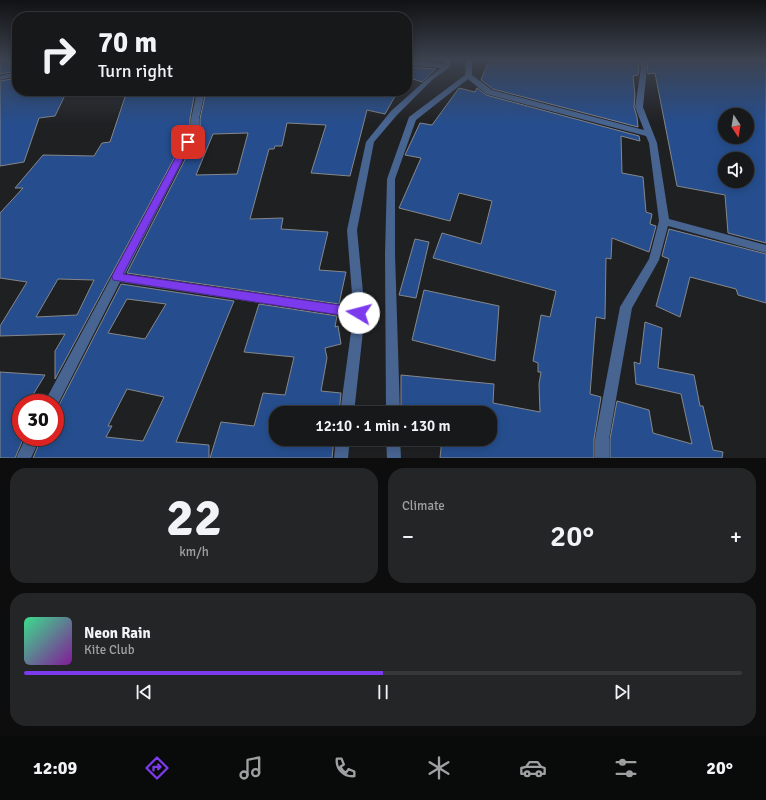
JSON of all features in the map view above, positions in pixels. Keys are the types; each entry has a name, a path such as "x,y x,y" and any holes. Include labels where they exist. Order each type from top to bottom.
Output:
{"street":[{"path":"348,406 359,313 352,230 370,142 394,113 427,81"},
{"path":"393,406 390,254 391,179 412,119 461,81"},
{"path":"475,81 489,92 648,134"},
{"path":"602,458 602,439 626,307 654,260 664,221 653,144 638,107 642,81"},
{"path":"56,394 195,129 195,119 200,96"},
{"path":"664,221 766,249"},
{"path":"117,277 359,313"},
{"path":"23,458 29,446"},
{"path":"341,458 342,446"},
{"path":"393,446 394,458"}],"building":[{"path":"0,81 12,81 12,96 65,96 55,116 39,118 24,162 0,166"},
{"path":"483,81 634,81 635,95 634,107 638,127 493,89"},
{"path":"657,81 766,81 766,243 728,233 725,195 677,186"},
{"path":"459,88 475,92 477,88 486,95 639,136 640,141 621,136 622,173 643,177 646,212 652,214 650,224 656,226 649,252 612,238 611,259 606,258 605,319 596,317 590,394 601,397 594,439 594,458 440,458 441,446 497,446 497,406 401,406 401,375 494,384 493,403 540,412 539,384 541,372 538,372 538,363 533,361 541,315 550,317 556,291 433,258 442,233 481,244 492,201 459,193 450,221 399,208 421,158 405,155 420,123 432,125"},
{"path":"125,96 194,96 190,119 190,129 55,379 55,351 65,334 0,336 0,326 27,282 0,278 0,213 23,188 15,188 43,155 94,156 102,143 110,142","holes":["58,279 94,280 77,315 36,317"]},
{"path":"205,96 395,96 385,114 367,110 350,176 311,173 326,125 287,123 282,146 275,146 274,149 269,149 250,219 283,218 281,229 328,232 319,270 346,272 339,304 127,273 200,130 200,119","holes":["248,133 237,174 196,175 213,134"]},
{"path":"669,229 766,254 766,303 738,295 736,289 690,277 680,317 656,306 669,259 662,256"},
{"path":"415,239 429,242 416,298 399,295"},
{"path":"121,284 234,301 176,442 209,445 209,458 33,458 38,446 64,446 64,395","holes":["127,299 166,304 145,339 108,333","127,389 164,397 143,441 106,437 112,426 108,426"]},
{"path":"424,290 499,306 495,361 412,340"},
{"path":"259,304 337,316 335,327 338,326 341,344 325,348 327,358 321,391 341,393 340,406 269,406 269,446 333,446 332,458 210,458 221,422 254,426 263,393 285,395 294,357 244,352"},
{"path":"645,322 662,328 658,368 694,375 700,406 703,406 713,450 723,452 722,458 610,458 610,439 617,401 649,410 653,433 692,444 681,394 636,384 634,362 640,364"},
{"path":"0,372 45,375 33,394 12,394 12,446 20,446 15,458 0,458"}],"route":[{"path":"188,142 117,277 276,302 359,313"}]}
